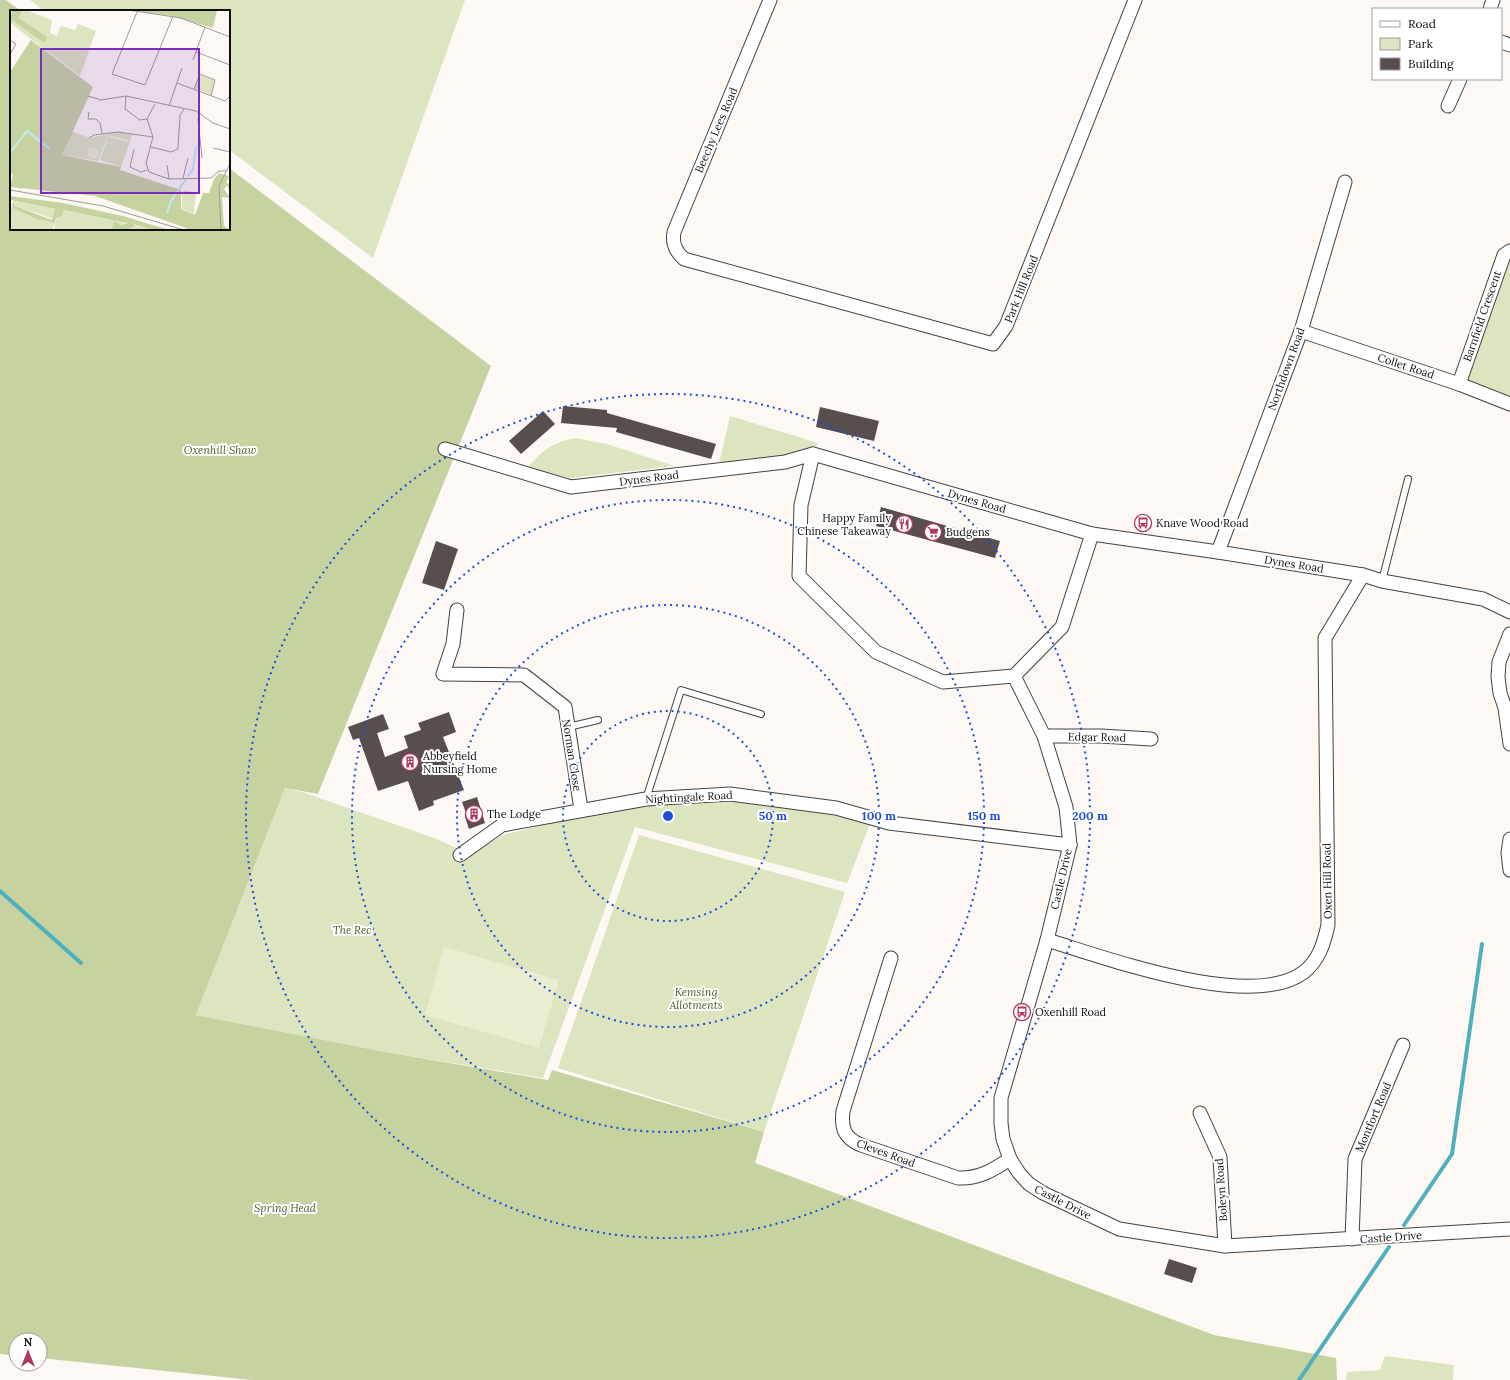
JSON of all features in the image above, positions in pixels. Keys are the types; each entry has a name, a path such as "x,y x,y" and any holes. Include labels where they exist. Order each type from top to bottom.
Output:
{"street":[{"name":"Beechy Lees Road","path":"684,260 679,255 673,241 674,232 770,0"},
{"name":"Park Hill Road","path":"684,260 993,344 1006,326 1135,0"},
{"path":"1448,106 1460,80"},
{"name":"Northdown Road","path":"1218,552 1301,331 1345,182"},
{"name":"Barnfield Crescent","path":"1458,384 1504,255 1510,251"},
{"name":"Collet Road","path":"1301,331 1458,384 1510,404"},
{"name":"Dynes Road","path":"446,449 571,487 785,462 813,454 1092,534 1363,575 1382,581 1482,599 1510,612"},
{"path":"813,454 801,504 800,576 876,652 943,682 1014,676 1062,627 1092,534"},
{"name":"Oxen Hill Road","path":"1047,940 1153,972 1207,982 1242,986 1268,986 1279,984 1303,972 1314,962 1320,952 1328,925 1325,638 1363,575"},
{"name":"Norman Close","path":"457,610 453,644 443,674 524,675 564,707 581,809"},
{"path":"1510,634 1499,662 1498,678 1500,694 1505,708 1510,744"},
{"name":"Castle Drive","path":"1014,676 1044,736 1066,807 1070,845 1047,940 1001,1098 1001,1123 1003,1139 1010,1159 1018,1173 1029,1184 1119,1229 1225,1246 1510,1229"},
{"name":"Edgar Road","path":"1044,736 1151,738"},
{"name":"Nightingale Road","path":"460,855 502,825 581,809 646,799 730,794 836,808 889,823 1070,845"},
{"path":"1510,839 1508,853 1510,870"},
{"name":"Cleves Road","path":"890,958 843,1110 842,1120 844,1132 848,1138 861,1145 958,1178 971,1178 992,1170 1010,1159"},
{"name":"Montfort Road","path":"1352,1239 1355,1159 1403,1045"},
{"name":"Boleyn Road","path":"1200,1113 1220,1157 1225,1246"}],"lane":[{"path":"1382,581 1408,479"},
{"path":"646,799 681,690 761,714"},
{"path":"568,726 598,720"}],"green space":[{"path":"0,0 6,0 20,10 10,10 10,230 230,230 230,169 491,366 318,794 285,788 196,1015 380,1051 548,1080 552,1070 764,1132 755,1163 1214,1335 1336,1358 1337,1380 252,1380 48,1359 48,1332 8,1332 8,1355 0,1354"},
{"path":"30,0 465,0 373,258 230,151 230,10 43,10"},
{"path":"1510,257 1510,398 1464,379"},
{"path":"730,416 818,443 814,450 786,457 719,464"},
{"path":"575,438 607,444 674,466 570,478 527,468 548,448 560,442"},
{"name":"The Rec","path":"285,788 305,793 437,839 470,855 503,835 581,816 654,804 736,801 836,814 870,824 847,883 635,827 543,1078 380,1051 196,1015"},
{"name":"Kemsing Allotments","path":"639,835 845,892 764,1132 558,1068"},
{"path":"444,947 559,980 539,1048 425,1015"},
{"path":"1385,1356 1454,1365 1453,1380 1346,1380 1347,1372 1380,1370"}],"building":[{"path":"563,406 607,410 607,413 716,444 711,459 616,432 617,428 561,423"},
{"path":"820,407 879,421 874,441 816,427"},
{"path":"543,411 555,424 521,454 509,441"},
{"path":"881,507 1000,541 995,558 876,526"},
{"path":"436,541 458,549 444,590 422,583"},
{"name":"Abbeyfield Nursing Home","path":"449,712 456,732 443,737 464,790 433,801 434,805 419,811 408,781 378,791 359,738 353,740 348,727 383,714 389,729 377,733 385,757 408,748 404,736 421,730 418,723"},
{"name":"The Lodge","path":"477,797 485,823 469,829 465,817 467,816 462,802"},
{"path":"1169,1259 1197,1268 1192,1283 1164,1274"}],"waterway":[{"path":"0,891 81,963"},
{"path":"1404,1225 1452,1154 1482,944"},
{"path":"1299,1380 1389,1247"}],"place":[{"name":"Knave Wood Road","path":"1143,523"},
{"name":"Happy Family Chinese Takeaway","path":"904,524"},
{"name":"Budgens","path":"933,532"},
{"name":"Abbeyfield Nursing Home","path":"410,762"},
{"name":"The Lodge","path":"474,814"},
{"name":"Oxenhill Road","path":"1022,1012"}],"park label":[{"name":"Oxenhill Shaw","path":"220,450"},
{"name":"Spring Head","path":"285,1208"}]}
